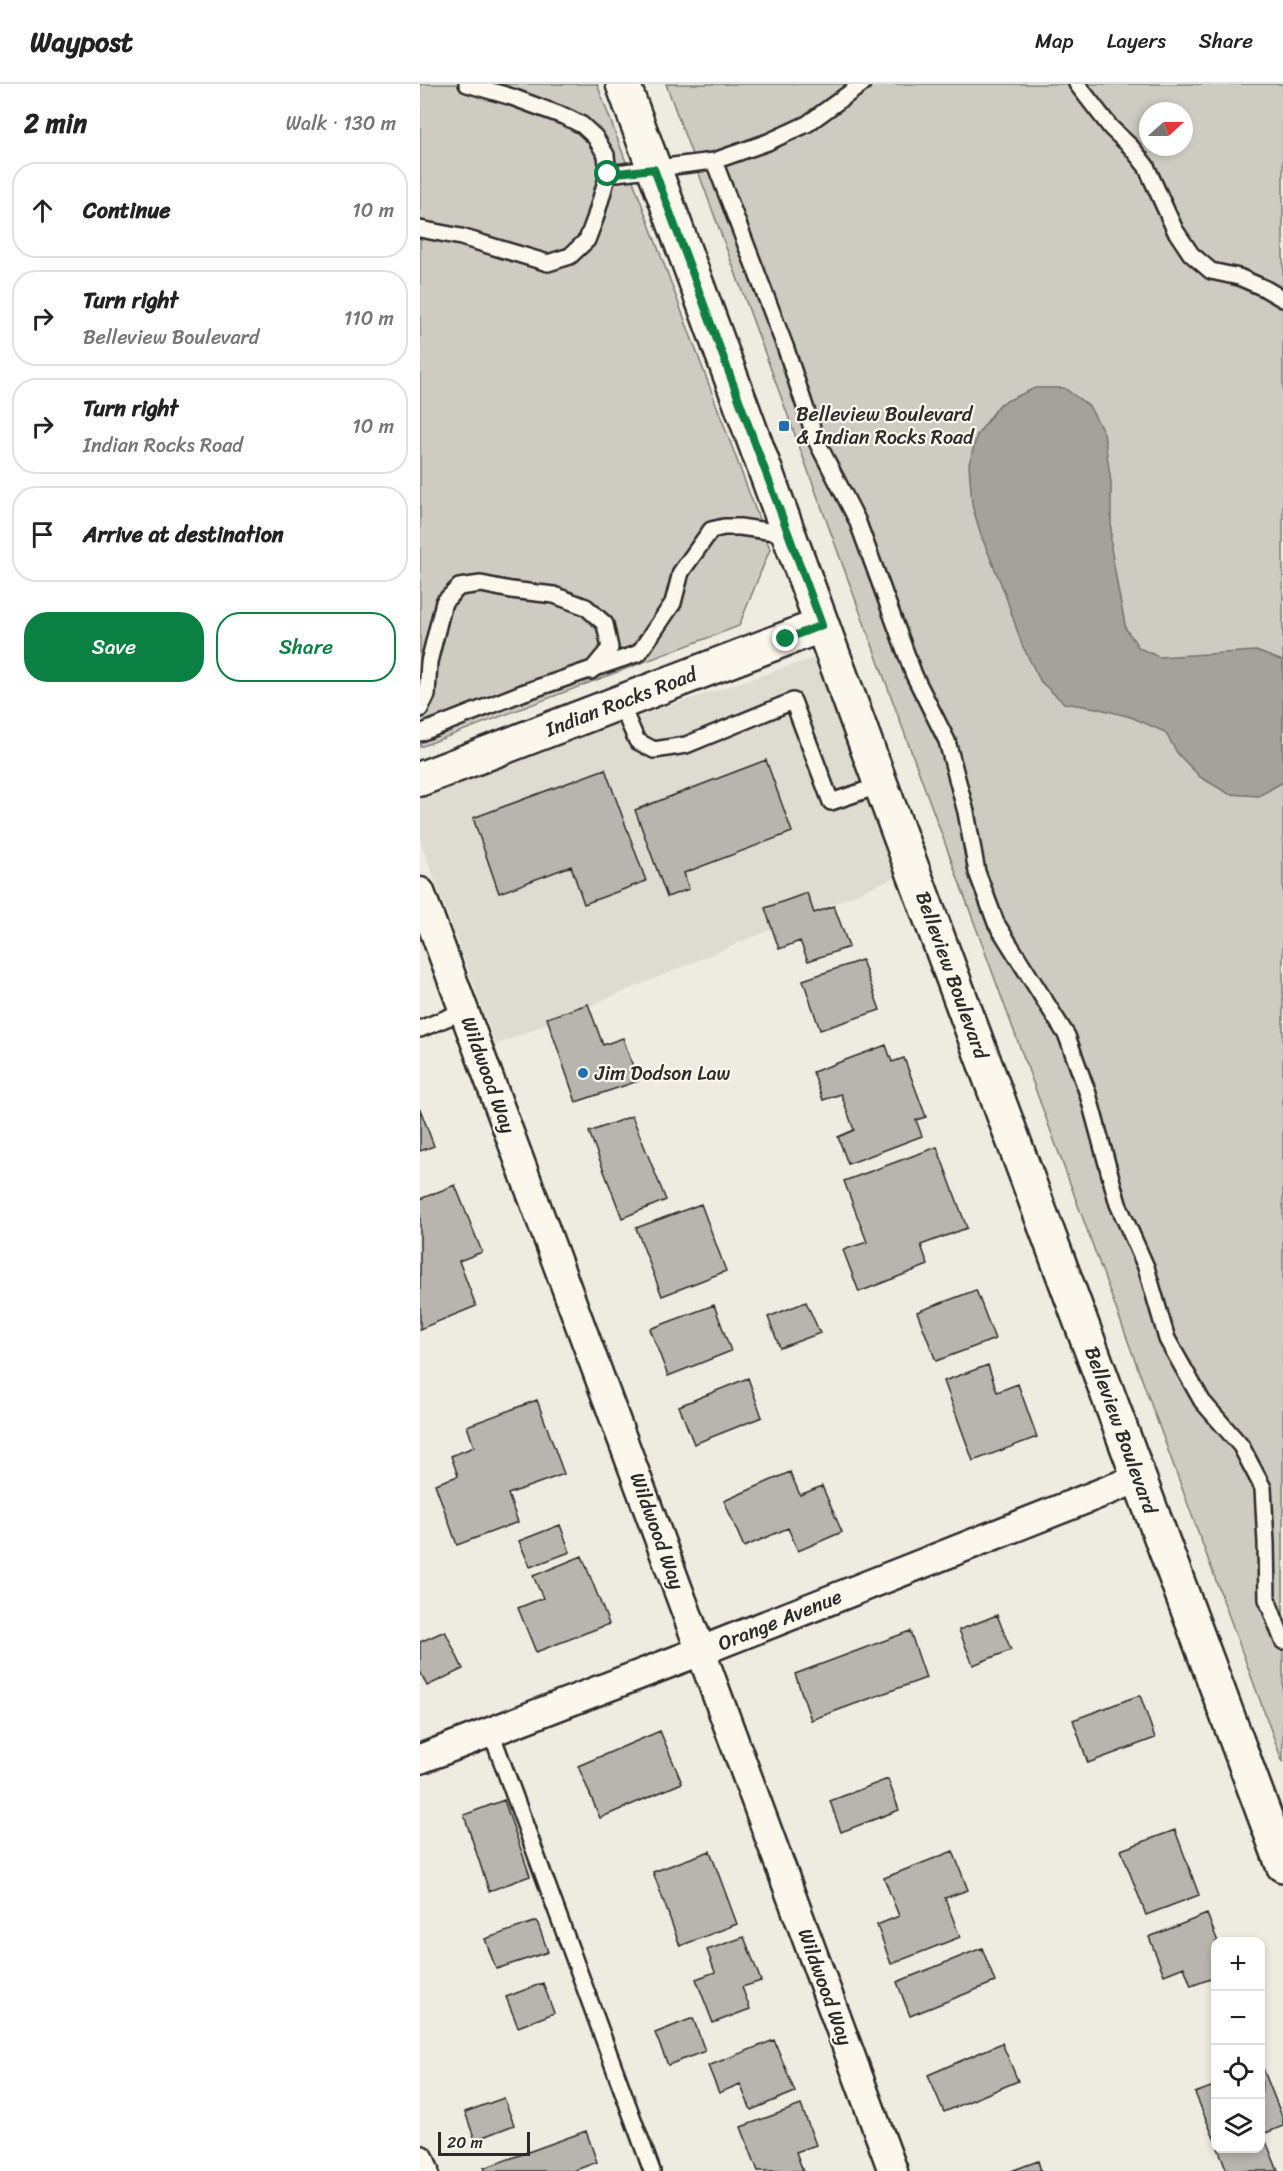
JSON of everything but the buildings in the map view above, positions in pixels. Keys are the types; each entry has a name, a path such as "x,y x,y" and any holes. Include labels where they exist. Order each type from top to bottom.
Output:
{"street":[{"name":"Belleview Boulevard","path":"623,84 881,785 1283,1864"},
{"name":"Indian Rocks Road","path":"420,779 822,625"},
{"name":"Wildwood Way","path":"420,891 893,2171"},
{"name":"Orange Avenue","path":"420,1759 1139,1478"},
{"path":"420,2160 424,2171"}],"lane":[{"path":"420,230 461,237 548,263 570,256 587,240 608,174 606,155 595,137 582,125 512,97 467,84"},
{"path":"608,174 714,161 768,142 807,124 862,84"},
{"path":"1077,84 1111,128 1131,147 1146,166 1175,230 1191,254 1211,271 1239,278 1283,299"},
{"path":"714,161 786,349 816,440 857,520 914,675 947,741 966,812 977,872 996,923 1067,1036 1088,1094 1118,1204 1146,1267 1167,1339 1202,1401 1241,1446 1263,1488 1267,1599 1283,1641"},
{"path":"420,733 522,693 639,653 673,603 681,572 711,530 740,527 788,534"},
{"path":"420,709 427,696 429,662 444,602 459,587 481,584 554,595 586,607 605,624 610,648 591,671"},
{"path":"620,703 637,741 654,750 686,745 792,701 831,802 881,785"},
{"path":"420,1029 464,1011"},
{"path":"491,1732 652,2171"}],"shaded area":[{"path":"420,84 597,84 770,549 739,626 420,747"},
{"path":"666,84 1283,84 1283,1763"},
{"path":"1035,388 1064,388 1089,406 1104,433 1111,483 1111,548 1126,629 1139,648 1159,657 1256,651 1283,661 1283,782 1259,796 1229,794 1200,777 1178,754 1165,732 1131,717 1064,703 1041,682 1022,645 1004,591 982,538 972,505 969,464 977,435 1000,404"},
{"path":"814,658 896,877 496,1045 420,840 420,797 568,739"}],"place":[{"name":"Belleview Boulevard & Indian Rocks Road","path":"784,426"},
{"name":"Jim Dodson Law","path":"583,1073"}],"route":[{"path":"608,174 654,169 822,625 786,639"}]}
